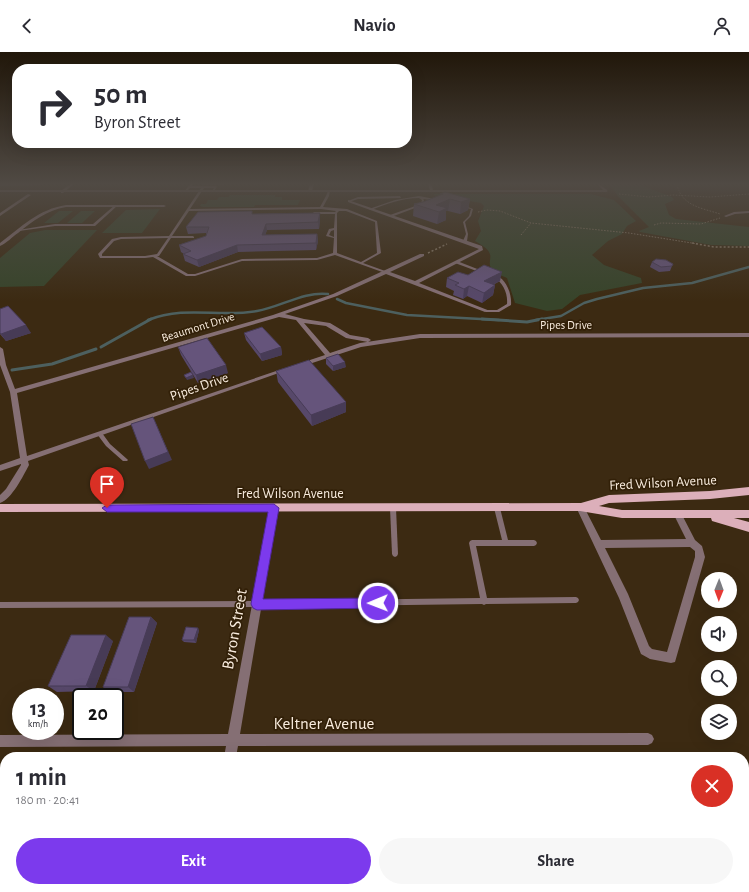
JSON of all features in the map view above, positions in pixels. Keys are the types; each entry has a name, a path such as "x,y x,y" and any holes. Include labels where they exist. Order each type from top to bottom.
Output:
{"main road":[{"name":"Fred Wilson Avenue","path":"580,507 609,499 710,495 749,491"},
{"path":"710,495 749,495"},
{"name":"Fred Wilson Avenue","path":"0,508 580,507 622,514 749,514"},
{"path":"677,513 723,519 749,527"}],"street":[{"path":"0,245 28,223"},
{"path":"412,223 465,241 481,249 415,283"},
{"name":"Beaumont Drive","path":"13,392 275,316 335,295 422,255"},
{"path":"386,272 487,311"},
{"name":"Pipes Drive","path":"275,316 288,316 298,320 328,324 348,337 361,340 436,336 749,335"},
{"path":"298,320 329,354"},
{"name":"Pipes Drive","path":"0,468 349,347 383,340"},
{"path":"0,349 3,365 13,392 25,465 8,491 0,500"},
{"path":"580,507 624,597 645,650 650,654 671,658 700,557 699,549 692,543 677,513"},
{"name":"Byron Street","path":"231,752 274,508"},
{"path":"599,544 692,543"},
{"name":"Keltner Avenue","path":"0,741 648,739"}],"lane":[{"path":"19,230 50,226 94,225 96,223"},
{"path":"178,223 169,237 158,254 154,256 104,258 100,254 116,238 169,237 194,237"},
{"path":"335,254 336,223"},
{"path":"361,263 376,256 378,253 376,223"},
{"path":"464,223 467,234 465,241"},
{"path":"336,228 330,230 327,236 336,238"},
{"path":"154,256 187,275 196,275 242,260 317,259 335,254 386,272"},
{"path":"456,262 486,273"},
{"path":"487,311 504,309 509,305 510,300 502,280 493,275"},
{"path":"100,434 108,445 125,460"},
{"path":"393,508 395,554"},
{"path":"497,508 506,543"},
{"path":"484,602 472,543 534,543"},
{"path":"0,605 257,604 576,600"}],"path":[{"path":"521,235 530,223"},
{"path":"542,223 630,233 714,247 749,247"},
{"path":"654,225 661,223"},
{"path":"670,223 704,223"}],"green space":[{"path":"112,223 149,223 142,233 102,233"},
{"path":"479,223 632,223 627,226 622,234 608,241 592,255 604,265 641,278 642,283 580,295 562,309 547,311 515,303 507,278 493,271 490,267 490,254 488,250 475,241 481,231"},
{"path":"645,223 714,223 749,227 749,246 711,245 639,231 649,227"},
{"path":"45,230 97,230 44,286 0,287 0,258 30,233"}],"building":[{"path":"189,223 287,223 266,224 262,235 317,234 316,243 237,245 197,260 183,254 191,251 179,245 206,236 209,227 186,227"},
{"path":"656,259 666,260 673,264 672,266 661,267 652,262"},
{"path":"484,265 502,272 484,281 495,285 484,293 469,286 464,289 455,285 459,283 447,278 458,272 468,275"},
{"path":"8,306 26,325 1,334 0,309"},
{"path":"262,327 281,347 260,354 244,333"},
{"path":"207,338 226,365 196,375 178,347"},
{"path":"338,354 345,362 333,366 326,358"},
{"path":"309,360 346,402 311,415 276,371"},
{"path":"191,372 193,375 186,378 184,375"},
{"path":"153,417 168,452 145,461 131,424"},
{"path":"129,617 151,617 128,687 103,687"},
{"path":"186,627 198,628 194,640 182,640"},
{"path":"71,635 106,635 86,686 48,686"}],"waterway":[{"path":"541,319 561,316 584,303 597,299 643,288 692,283 749,267"},
{"path":"150,319 176,313 190,312 243,313 266,309 301,297 328,294"},
{"path":"337,299 346,303 407,315 488,319"},
{"path":"101,347 150,319"},
{"path":"482,319 488,319"},
{"path":"488,319 499,320"},
{"path":"488,319 527,322 541,319"},
{"path":"536,320 541,319"},
{"path":"12,370 52,364 96,349"}],"route":[{"path":"107,508 274,508 257,604 378,603"}]}
